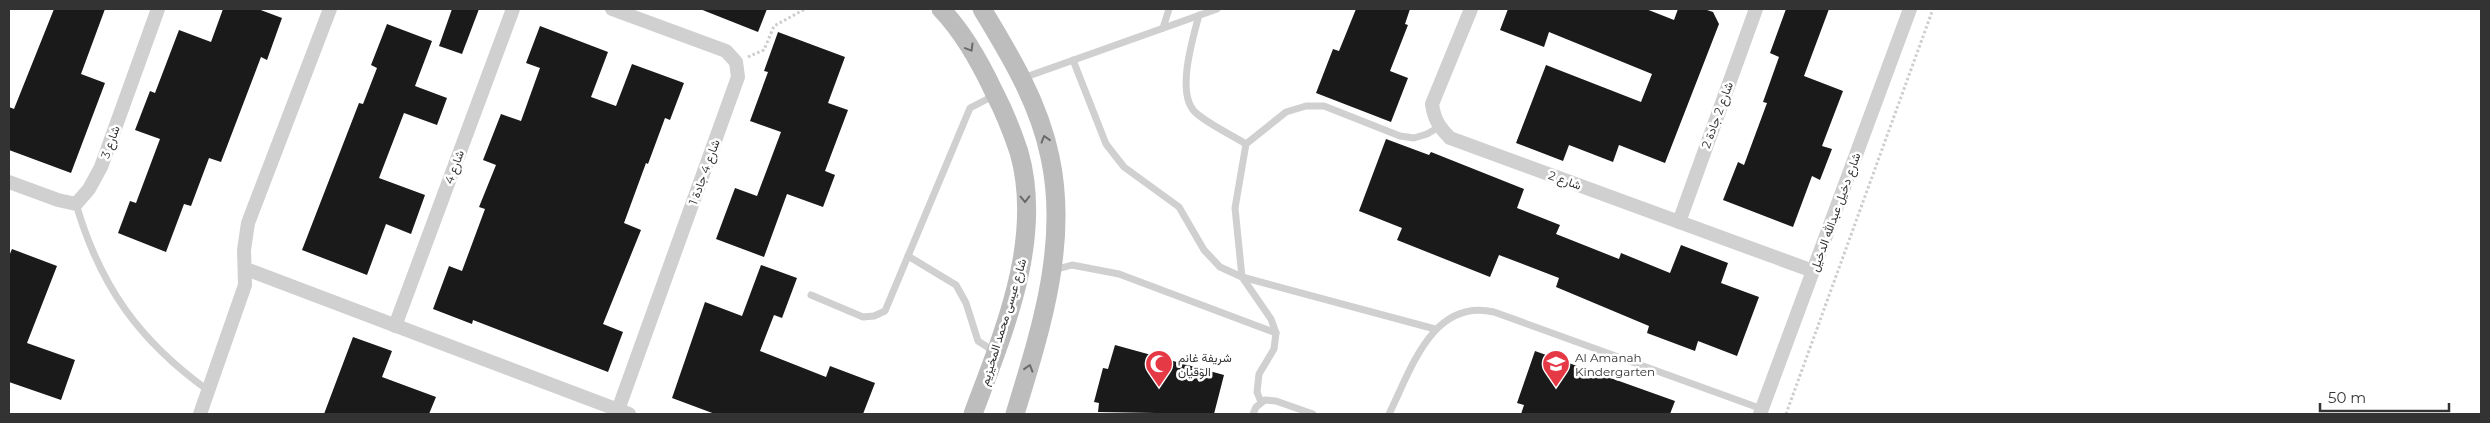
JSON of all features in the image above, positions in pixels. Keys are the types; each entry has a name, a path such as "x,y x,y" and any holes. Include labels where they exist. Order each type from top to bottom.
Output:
{"street":[{"name":"شارع 3","path":"76,204 89,189 101,167 158,9"},
{"path":"200,414 245,285 244,250 248,223 330,9"},
{"name":"شارع 4","path":"395,326 513,9"},
{"path":"612,9 726,51 736,62"},
{"name":"شارع عيسى محمد المخيزيم","path":"941,9 954,23 972,50 995,94 1019,153 1026,192 1024,257 995,352 973,414"},
{"path":"982,9 1022,78 1037,114 1050,157 1056,234 1044,314 1017,410"},
{"path":"1439,126 1433,116 1432,104 1471,9"},
{"name":"شارع 2 جادة 2","path":"1679,222 1756,9"},
{"name":"شارع دخيل عبدالله الدخيل","path":"1761,412 1910,9"},
{"name":"شارع 4 جادة 1","path":"624,412 738,76 736,62"},
{"name":"شارع 2","path":"1439,126 1450,138 1813,271"},
{"path":"9,182 58,200 76,204"},
{"path":"246,269 624,412"}],"lane":[{"path":"1163,28 1168,9"},
{"path":"1022,78 1217,9"},
{"path":"1199,15 1188,55 1186,97 1194,112 1246,144"},
{"path":"1073,60 1106,144 1124,167 1179,207 1204,250 1220,267 1242,277 1435,329"},
{"path":"811,295 863,317 874,316 885,311 970,108 995,94"},
{"path":"1261,402 1257,392 1259,374 1274,349 1276,333 1271,319 1242,277 1235,208 1246,144 1286,112 1306,106 1324,106 1400,136 1414,138 1428,134 1439,126"},
{"path":"76,204 95,260 124,310 163,355 209,391"},
{"path":"908,256 956,285 966,303 978,340 995,352"},
{"path":"1051,271 1072,264 1119,274 1276,333"},
{"path":"1389,414 1421,348 1435,329 1461,312 1474,309 1494,312 1761,412"},
{"path":"1261,402 1276,401 1313,414"},
{"path":"1253,414 1261,402"}],"path":[{"path":"736,62 764,50 774,26 805,9"},
{"path":"1786,414 1934,9"}],"building":[{"path":"54,9 105,9 81,74 105,83 71,173 9,150 9,107 14,109"},
{"path":"223,9 258,9 282,18 267,60 261,57 221,162 209,158 191,206 184,204 166,252 118,233 130,201 136,203 160,139 135,130 150,91 155,93 179,30 211,42"},
{"path":"452,9 479,9 462,54 439,46"},
{"path":"700,9 767,9 758,32"},
{"path":"1356,9 1410,9 1405,24 1408,25 1390,71 1408,78 1391,122 1316,93 1333,49 1339,51"},
{"path":"1508,9 1646,9 1674,20 1678,9 1704,9 1713,12 1719,24 1665,163 1619,145 1613,162 1569,145 1563,161 1516,143 1546,65 1641,102 1652,74 1549,32 1544,47 1500,30"},
{"path":"1786,9 1829,9 1804,76 1843,91 1822,146 1832,149 1820,180 1812,176 1793,227 1723,200 1738,162 1744,165 1767,103 1763,102 1779,57 1770,53"},
{"path":"387,24 432,41 415,86 447,98 437,125 404,113 379,178 425,195 411,234 386,224 367,275 302,250 359,103 363,104 377,68 371,65"},
{"path":"540,26 608,52 591,97 616,106 632,64 684,83 670,120 665,118 624,223 641,230 603,324 623,332 608,372 473,320 472,324 433,309 449,266 462,271 485,209 479,207 496,165 483,160 501,114 521,121 540,68 526,63"},
{"path":"778,32 845,57 828,103 848,110 825,171 835,175 823,207 787,194 764,257 716,239 735,188 757,196 781,132 750,121 768,72 764,71"},
{"path":"1386,139 1429,155 1431,152 1524,189 1517,208 1560,225 1556,234 1619,259 1621,253 1670,273 1681,245 1728,263 1721,283 1759,297 1737,356 1698,341 1695,351 1647,333 1649,326 1556,287 1559,278 1499,255 1490,277 1397,240 1402,228 1359,211"},
{"path":"12,249 57,266 27,343 75,360 61,400 9,382 9,256"},
{"path":"761,265 797,278 782,318 774,315 760,351 826,377 830,366 875,383 863,414 715,414 672,398 705,302 742,316"},
{"path":"353,337 392,351 382,377 436,397 429,414 324,414"},
{"name":"شريفة غانم الوقيان","path":"1115,345 1224,375 1214,414 1098,412 1099,403 1094,402 1103,368 1108,369"},
{"name":"Al Amanah Kindergarten","path":"1535,351 1675,401 1670,414 1521,414 1524,405 1517,403"}],"place":[{"name":"شريفة غانم الوقيان","path":"1159,388"},
{"name":"Al Amanah Kindergarten","path":"1556,388"}]}
